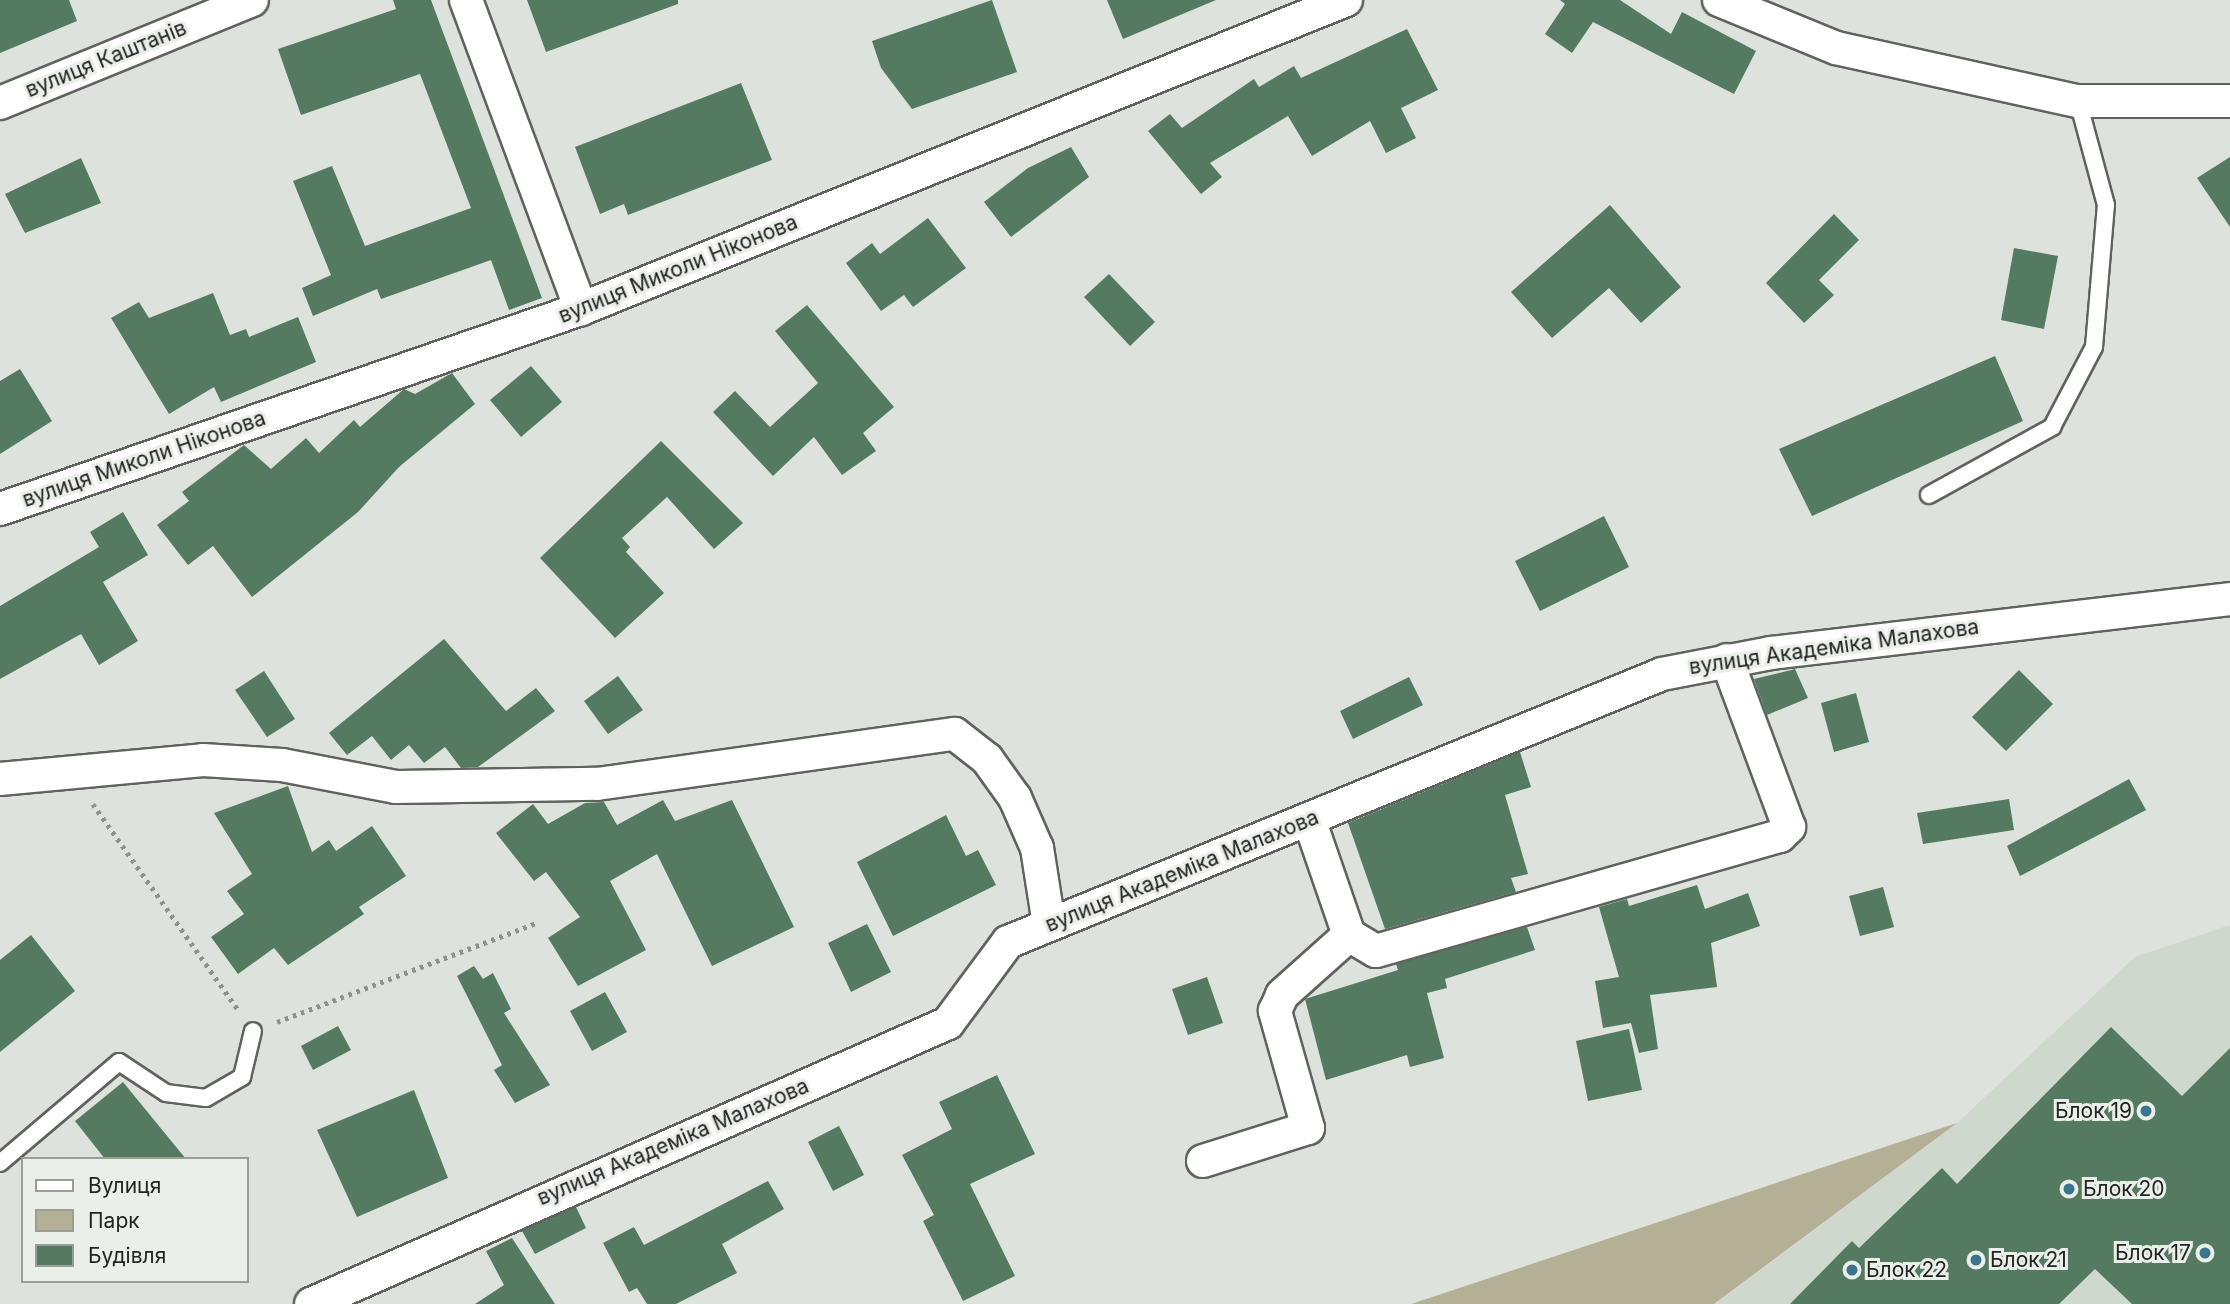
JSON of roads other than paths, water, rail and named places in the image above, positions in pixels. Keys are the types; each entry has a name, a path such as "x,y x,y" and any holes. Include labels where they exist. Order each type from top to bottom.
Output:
{"street":[{"name":"вулиця Каштанів","path":"0,103 252,0"},
{"path":"466,0 581,309"},
{"name":"вулиця Миколи Ніконова","path":"0,509 581,309 1346,0"},
{"path":"1719,0 1836,48 2078,101 2230,101"},
{"name":"вулиця Академіка Малахова","path":"311,1304 947,1023 1008,942 1662,674 1727,660 2123,608 2230,599"},
{"path":"1309,819 1349,935 1376,951 1787,832 1727,660"},
{"path":"0,779 203,760 282,765 396,787 597,784 955,734 987,760 1015,798 1037,848 1049,925"},
{"path":"1203,1161 1308,1128 1275,1011 1282,995 1349,935"}],"lane":[{"path":"1929,495 2052,427 2094,347 2106,205 2078,101"},
{"path":"0,1163 119,1062 166,1093 206,1098 242,1077 253,1031"}],"place":[{"name":"Блок 19","path":"2146,1111"},
{"name":"Блок 20","path":"2069,1189"},
{"name":"Блок 17","path":"2205,1253"},
{"name":"Блок 21","path":"1976,1260"},
{"name":"Блок 22","path":"1852,1270"}]}
